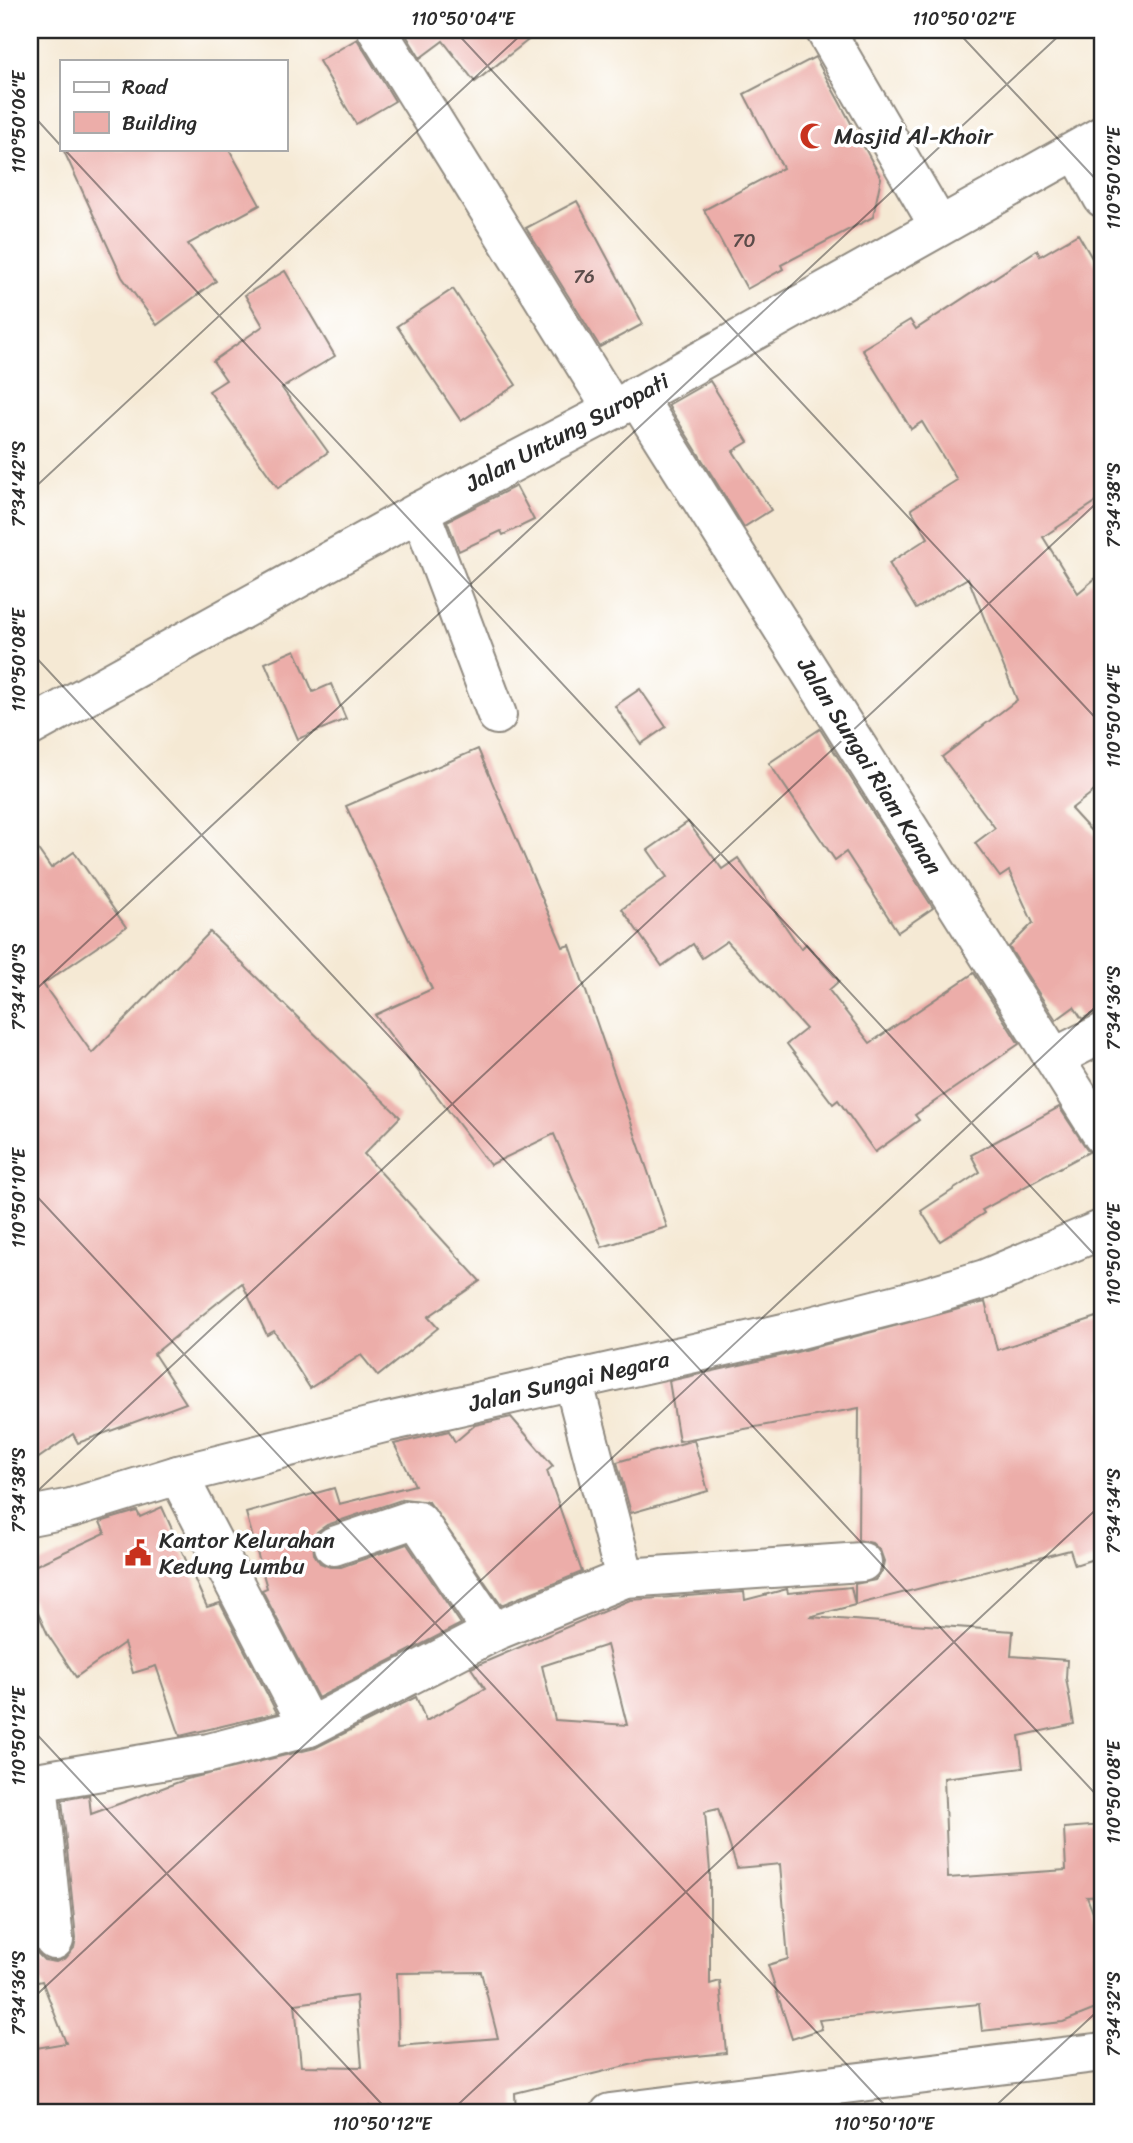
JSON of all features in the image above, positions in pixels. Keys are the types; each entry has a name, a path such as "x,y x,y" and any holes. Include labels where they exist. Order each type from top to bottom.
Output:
{"street":[{"name":"Jalan Sungai Riam Kanan","path":"377,30 1103,1136"},
{"path":"825,30 939,226"},
{"name":"Jalan Untung Suropati","path":"30,727 420,511 624,403 1090,143"},
{"path":"1090,143 1103,198"},
{"path":"420,511 497,715"},
{"path":"1054,1058 1103,1033"},
{"name":"Jalan Sungai Negara","path":"30,1516 71,1508 178,1475 573,1380 788,1332 926,1297 985,1279 1103,1228"},
{"path":"573,1380 625,1578"},
{"path":"178,1475 309,1727"},
{"path":"334,1546 411,1520 418,1521 493,1632"},
{"path":"54,1940 34,1782 209,1753 309,1727 493,1632 625,1578 862,1562"},
{"path":"610,2113 1103,2052"}],"building":[{"path":"403,30 541,30 475,82 443,41 420,58"},
{"path":"357,39 395,101 356,124 319,61"},
{"name":"Masjid Al-Khoir","path":"815,57 881,178 873,217 781,265 783,269 747,289 704,210 783,168 744,94"},
{"path":"63,150 230,150 260,205 188,244 216,281 157,325 122,277"},
{"path":"577,201 643,324 600,347 526,228"},
{"path":"1078,234 1103,277 1103,497 1043,537 1078,593 1103,572 1103,784 1071,809 1103,844 1103,1008 1082,1019 1074,1007 1056,1020 1009,947 1033,923 1009,871 1000,877 975,843 995,828 942,757 1017,700 968,578 916,609 889,563 928,538 911,509 957,480 922,422 911,429 862,349 910,320 916,329 1037,250 1040,256"},
{"path":"285,271 335,356 282,388 328,452 278,488 209,391 226,380 213,361 263,326 245,295"},
{"path":"453,289 516,385 461,421 397,326"},
{"path":"710,381 748,442 733,451 771,510 744,527 668,405"},
{"path":"516,486 534,520 503,535 501,531 459,551 447,521"},
{"path":"295,650 313,692 331,684 346,719 298,739 265,663"},
{"path":"640,689 666,727 641,744 615,706"},
{"path":"820,729 933,908 898,932 846,852 835,860 769,763"},
{"path":"478,749 563,947 570,945 667,1227 602,1247 554,1134 490,1165 375,1015 432,989 346,806"},
{"path":"688,822 722,869 738,858 801,949 806,944 839,981 829,990 870,1043 974,973 1019,1044 915,1115 919,1120 875,1152 838,1100 833,1104 787,1044 806,1029 727,941 702,958 693,944 662,966 622,909 667,877 648,850"},
{"path":"30,838 51,868 74,852 126,927 43,984 92,1053 210,932 400,1117 364,1154 480,1281 428,1317 438,1328 378,1376 361,1355 310,1388 274,1331 267,1335 242,1283 154,1354 186,1403 78,1443 73,1434 30,1464"},
{"path":"1059,1107 1089,1152 982,1210 984,1213 940,1241 921,1211 980,1172 971,1155"},
{"path":"985,1302 997,1350 1103,1315 1103,1556 1075,1565 1070,1550 855,1605 855,1584 875,1580 882,1571 884,1561 880,1550 872,1543 858,1540 859,1408 679,1441 669,1381 793,1353"},
{"path":"511,1417 553,1466 547,1471 582,1572 501,1605 429,1502 404,1499 327,1525 317,1532 313,1542 314,1554 320,1563 341,1567 407,1544 461,1624 318,1698 262,1590 267,1588 246,1513 334,1488 339,1504 415,1485 394,1444 449,1431 455,1442 475,1425"},
{"path":"694,1440 708,1491 631,1513 617,1462"},
{"path":"162,1507 207,1607 220,1603 277,1713 180,1736 156,1666 133,1673 124,1643 76,1677 48,1635 30,1596 30,1568 105,1533 100,1522 137,1511 140,1517"},
{"path":"851,1587 855,1605 809,1617 1013,1631 1011,1656 1067,1660 1066,1678 1074,1724 1019,1736 1023,1768 944,1778 948,1878 1066,1870 1064,1828 1103,1825 1103,1896 1087,1897 1103,1939 1103,2006 1063,2022 982,2031 979,2004 819,2020 822,2029 792,2039 768,1965 788,1959 780,1864 737,1868 718,1809 705,1812 710,1871 710,1984 720,1981 726,2053 646,2061 515,2093 516,2113 371,2113 369,2106 336,2113 32,2113 30,2049 66,2043 42,1981 30,1984 30,1918 32,1943 44,1960 56,1962 66,1958 74,1948 76,1938 62,1800 89,1795 91,1814 187,1779 315,1748 416,1697 426,1721 485,1689 471,1668 630,1600 744,1592 745,1600 787,1589 788,1593","holes":["607,1645 627,1725 555,1720 542,1666","481,1972 498,2038 399,2046 397,1973","356,1996 362,2067 301,2066 295,2004"]}],"place":[{"name":"Masjid Al-Khoir","path":"813,136"},
{"name":"Kantor Kelurahan Kedung Lumbu","path":"138,1553"}]}
